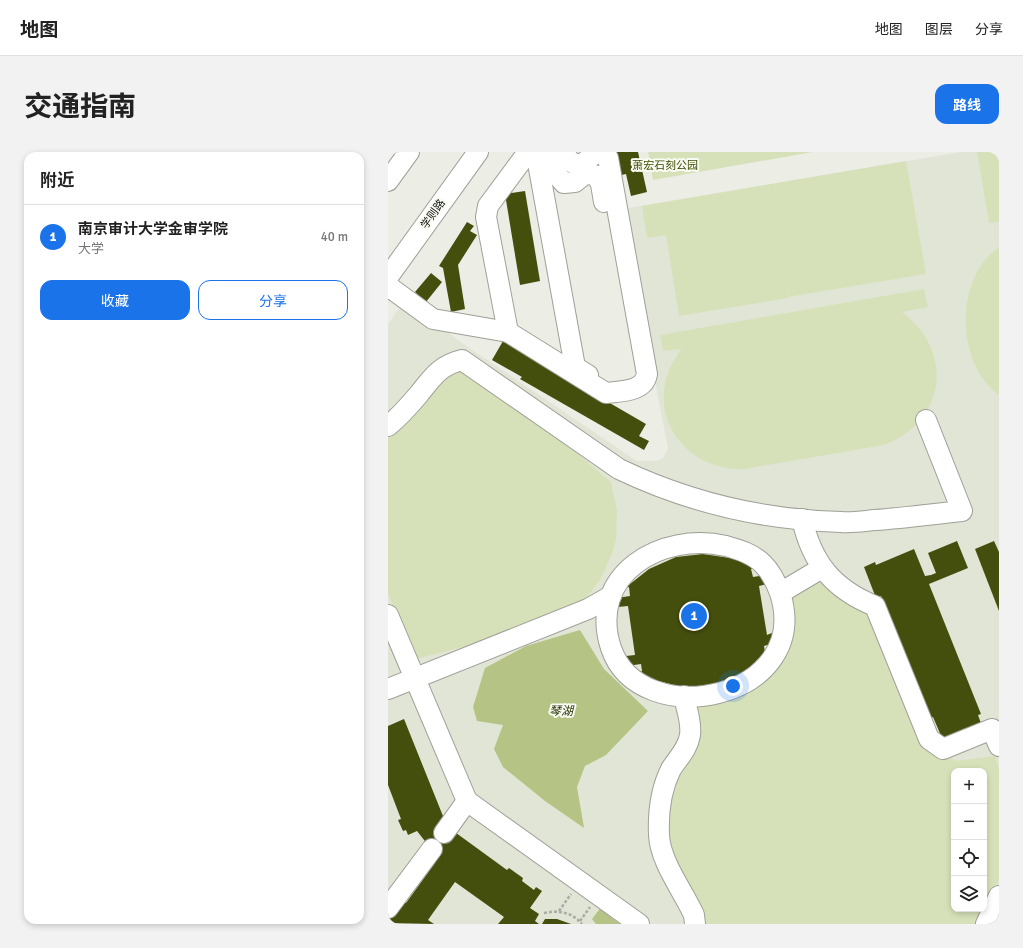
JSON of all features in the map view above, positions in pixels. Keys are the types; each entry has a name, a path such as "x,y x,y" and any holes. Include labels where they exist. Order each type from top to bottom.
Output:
{"street":[{"path":"388,181 409,152"},
{"name":"学则路","path":"388,277 478,152"},
{"path":"508,332 486,217 488,206 528,152"},
{"path":"536,152 576,367 608,387 625,384 632,378 635,368 600,180 593,174 586,173 576,182 564,183 557,178 552,169 549,152"},
{"path":"388,286 433,319 508,332 606,393 638,388 646,379 647,374 608,158 602,154 596,153 584,163 574,165 568,160 565,152"},
{"path":"388,426 406,409 435,373 447,364 462,360 619,469 639,478 679,494 712,504 802,519 843,522 911,517 962,511 926,420"},
{"path":"802,519 811,548 822,568 839,586 850,594 875,606 929,739 943,749 992,729 999,746"},
{"path":"696,543 718,544 738,549 754,557 770,572 780,593 785,614 784,630 780,646 769,664 751,679 727,691 706,696 684,696 650,689 632,679 619,664 610,646 606,617 611,596 621,577 639,560 672,547 696,543"},
{"path":"780,593 822,568"},
{"path":"388,689 588,609 611,596"},
{"path":"388,615 467,801 639,924"},
{"path":"684,696 690,727 690,736 685,750 672,768 664,784 659,818 659,835 662,852 694,915 695,924"},
{"path":"444,833 467,801"},
{"path":"388,908 432,849"},
{"path":"986,924 999,896"}],"path":[{"path":"559,911 580,882"},
{"path":"544,913 559,911 574,917 582,924"}],"shaded area":[{"path":"961,152 999,152 999,924 388,924 388,324 400,307 407,305 637,461 657,461 663,458 668,449 622,209"}],"green space":[{"name":"萧宏石刻公园","path":"648,152 813,152 653,180"},
{"path":"977,152 999,152 999,222 989,223"},
{"path":"906,161 926,274 788,297 786,288 788,298 679,316 666,235 647,238 642,206"},
{"path":"999,247 999,395 985,381 974,363 968,342 966,321 968,299 974,279 984,261"},
{"path":"924,289 928,307 902,312 919,328 930,346 936,365 936,384 931,403 920,420 905,434 884,445 744,469 725,468 708,462 692,453 680,442 670,427 665,411 664,392 669,370 681,349 663,351 660,335"},
{"path":"460,369 529,413 611,482 617,510 616,540 612,554 600,580 583,602 482,642 416,659 388,594 388,438 419,409 449,372"},
{"path":"820,583 827,585 868,613 909,717 926,744 956,761 995,756 999,769 999,879 987,908 987,768 951,768 951,912 985,912 978,924 704,924 699,919 662,827 693,706 729,702 745,695 758,686 769,675 786,645 792,620 791,599 796,593 808,586"}],"water":[{"name":"琴湖","path":"580,630 604,669 648,711 606,755 585,766 577,787 584,828 545,801 503,767 494,749 503,725 477,721 473,707 485,668 526,646"},
{"path":"602,906 612,912 609,916 620,924 596,924 592,919"}],"building":[{"path":"612,152 638,152 647,192 631,196 626,174 617,176"},
{"path":"525,191 540,281 520,285 505,194"},
{"path":"467,222 474,226 470,231 477,235 458,265 465,309 451,312 443,268 439,266"},
{"path":"431,273 442,282 426,302 415,292"},
{"path":"503,341 646,424 639,436 649,441 644,450 520,379 522,377 492,360"},
{"path":"957,541 968,568 929,584 981,714 978,715 982,726 968,732 966,728 942,738 933,717 931,718 881,596 876,598 864,567 875,562 876,565 914,549 925,576 931,575 936,573 928,553"},
{"path":"994,541 999,552 999,611 975,549"},
{"path":"703,554 730,558 743,562 755,568 751,569 753,577 766,575 767,584 759,586 767,635 774,632 777,642 764,646 765,652 746,671 719,683 691,687 678,686 651,679 639,673 642,671 641,664 627,666 626,656 635,655 628,606 618,607 617,598 630,596 629,587 625,588 649,569 676,557"},
{"path":"404,719 445,821 438,824 447,837 452,830 507,870 509,868 523,878 522,881 534,890 536,887 542,891 530,908 539,914 535,921 539,924 498,924 504,917 455,882 428,920 434,924 388,923 388,920 401,901 406,903 435,863 431,860 435,854 417,831 408,835 406,830 403,831 398,820 401,819 388,785 388,726"},
{"path":"545,919 557,919 571,924 542,924"}],"place":[{"name":"南京审计大学金审学院","path":"694,616"}]}
